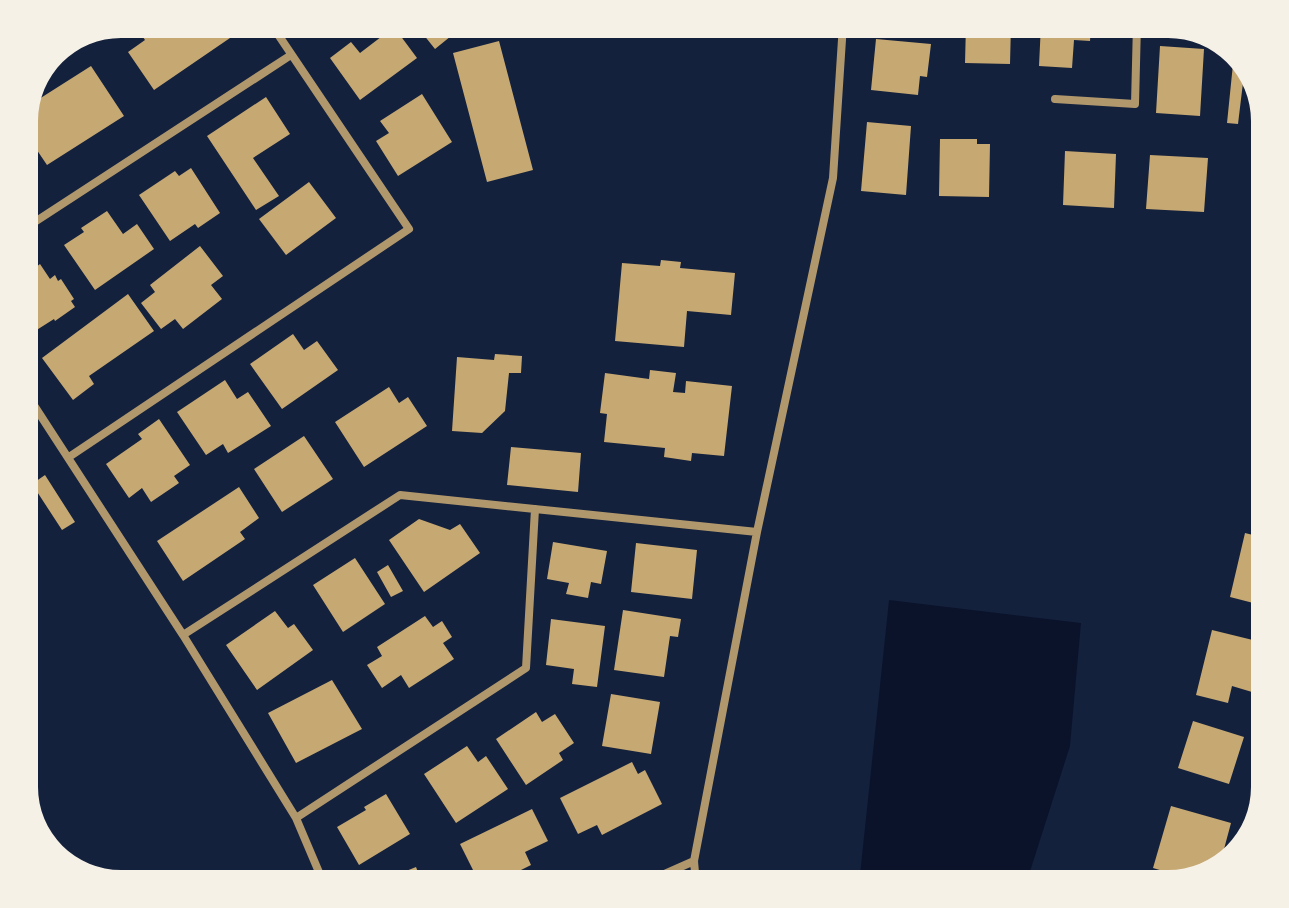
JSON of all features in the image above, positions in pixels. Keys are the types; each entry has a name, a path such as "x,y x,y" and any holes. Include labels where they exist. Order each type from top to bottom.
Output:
{"street":[{"path":"69,457 409,229 280,38"},
{"path":"695,870 757,532 833,178 842,38"},
{"path":"1055,99 1135,104 1137,38"},
{"path":"38,220 291,55"},
{"path":"38,411 183,635 296,818 318,870"},
{"path":"183,635 400,495 757,532"},
{"path":"296,818 526,668 535,509"},
{"path":"674,870 694,861"}],"water":[{"path":"889,600 1081,623 1070,746 1030,870 860,870"}],"building":[{"path":"144,38 230,38 154,90 128,52 145,40"},
{"path":"380,38 402,38 417,58 360,100 330,58 351,42 360,53"},
{"path":"426,38 449,38 435,49"},
{"path":"966,38 1011,38 1010,64 965,63"},
{"path":"1040,38 1090,38 1090,41 1074,40 1072,68 1039,66"},
{"path":"876,39 931,44 927,77 920,76 918,95 871,90"},
{"path":"499,41 533,170 487,182 453,53"},
{"path":"1160,46 1204,49 1200,116 1156,113"},
{"path":"91,66 124,116 47,165 38,152 38,116 42,97"},
{"path":"1232,69 1243,85 1238,124 1227,123"},
{"path":"422,94 452,142 398,176 376,141 389,133 380,121"},
{"path":"266,97 290,134 253,158 279,196 256,210 207,136"},
{"path":"867,122 911,126 906,195 861,191"},
{"path":"940,139 977,139 977,144 990,144 989,197 939,196"},
{"path":"1065,151 1116,154 1114,208 1063,205"},
{"path":"1150,155 1208,158 1204,212 1146,209"},
{"path":"191,168 220,213 198,228 195,224 170,241 139,195 175,171 179,176"},
{"path":"309,182 336,218 286,255 259,219"},
{"path":"107,211 123,234 137,224 154,249 95,290 64,245 84,232 81,228"},
{"path":"200,246 223,276 211,285 222,299 183,329 175,319 161,329 141,303 155,292 150,285"},
{"path":"661,260 681,262 680,268 735,273 731,315 687,311 684,347 615,341 622,263 660,266"},
{"path":"40,264 50,279 55,275 58,281 61,279 74,299 71,301 75,307 38,329"},
{"path":"128,294 154,331 89,376 94,384 73,400 42,358"},
{"path":"293,334 304,350 317,341 338,370 282,409 250,364"},
{"path":"495,354 522,356 521,373 509,373 505,411 482,433 452,431 457,357 494,360"},
{"path":"650,370 676,373 673,392 685,393 686,381 732,386 724,456 692,453 691,461 664,457 665,448 604,442 607,414 600,413 605,373 649,379"},
{"path":"225,380 237,399 248,392 271,426 228,453 223,444 206,455 177,412"},
{"path":"389,387 399,403 408,397 427,426 364,467 335,422"},
{"path":"159,419 190,465 174,476 179,483 151,502 142,488 129,498 106,464 142,439 138,434"},
{"path":"304,436 333,479 282,512 254,469"},
{"path":"511,447 581,453 578,492 507,485"},
{"path":"45,475 75,522 62,530 38,493 38,480"},
{"path":"239,487 259,518 240,532 245,539 183,581 157,541"},
{"path":"419,519 450,530 460,524 480,553 424,592 389,540"},
{"path":"1245,533 1251,534 1251,602 1230,597"},
{"path":"553,542 607,551 601,584 591,582 588,598 566,594 569,583 547,579"},
{"path":"636,543 697,550 692,599 631,592"},
{"path":"355,558 385,604 343,632 313,585"},
{"path":"388,565 403,591 391,597 377,572"},
{"path":"623,610 681,619 678,637 670,636 664,677 614,670"},
{"path":"275,611 288,628 294,624 313,650 257,690 226,645"},
{"path":"425,616 433,627 442,621 452,637 443,643 454,659 409,688 401,675 382,688 367,665 382,656 377,647"},
{"path":"551,619 605,626 597,687 572,684 574,669 546,665"},
{"path":"1212,630 1251,640 1251,692 1232,686 1228,703 1196,695"},
{"path":"332,680 362,729 296,763 268,713"},
{"path":"611,694 660,702 651,754 602,746"},
{"path":"536,712 542,722 555,714 574,743 559,753 563,760 526,785 496,739"},
{"path":"1193,721 1244,737 1229,784 1178,768"},
{"path":"467,746 478,762 486,756 508,789 456,823 424,774"},
{"path":"632,762 638,774 645,770 662,804 602,835 597,825 578,834 560,798"},
{"path":"386,794 410,834 359,865 337,827"},
{"path":"1171,806 1231,823 1224,848 1214,856 1195,866 1168,870 1153,868"},
{"path":"532,809 548,841 525,852 531,865 521,870 473,870 460,844"}]}
